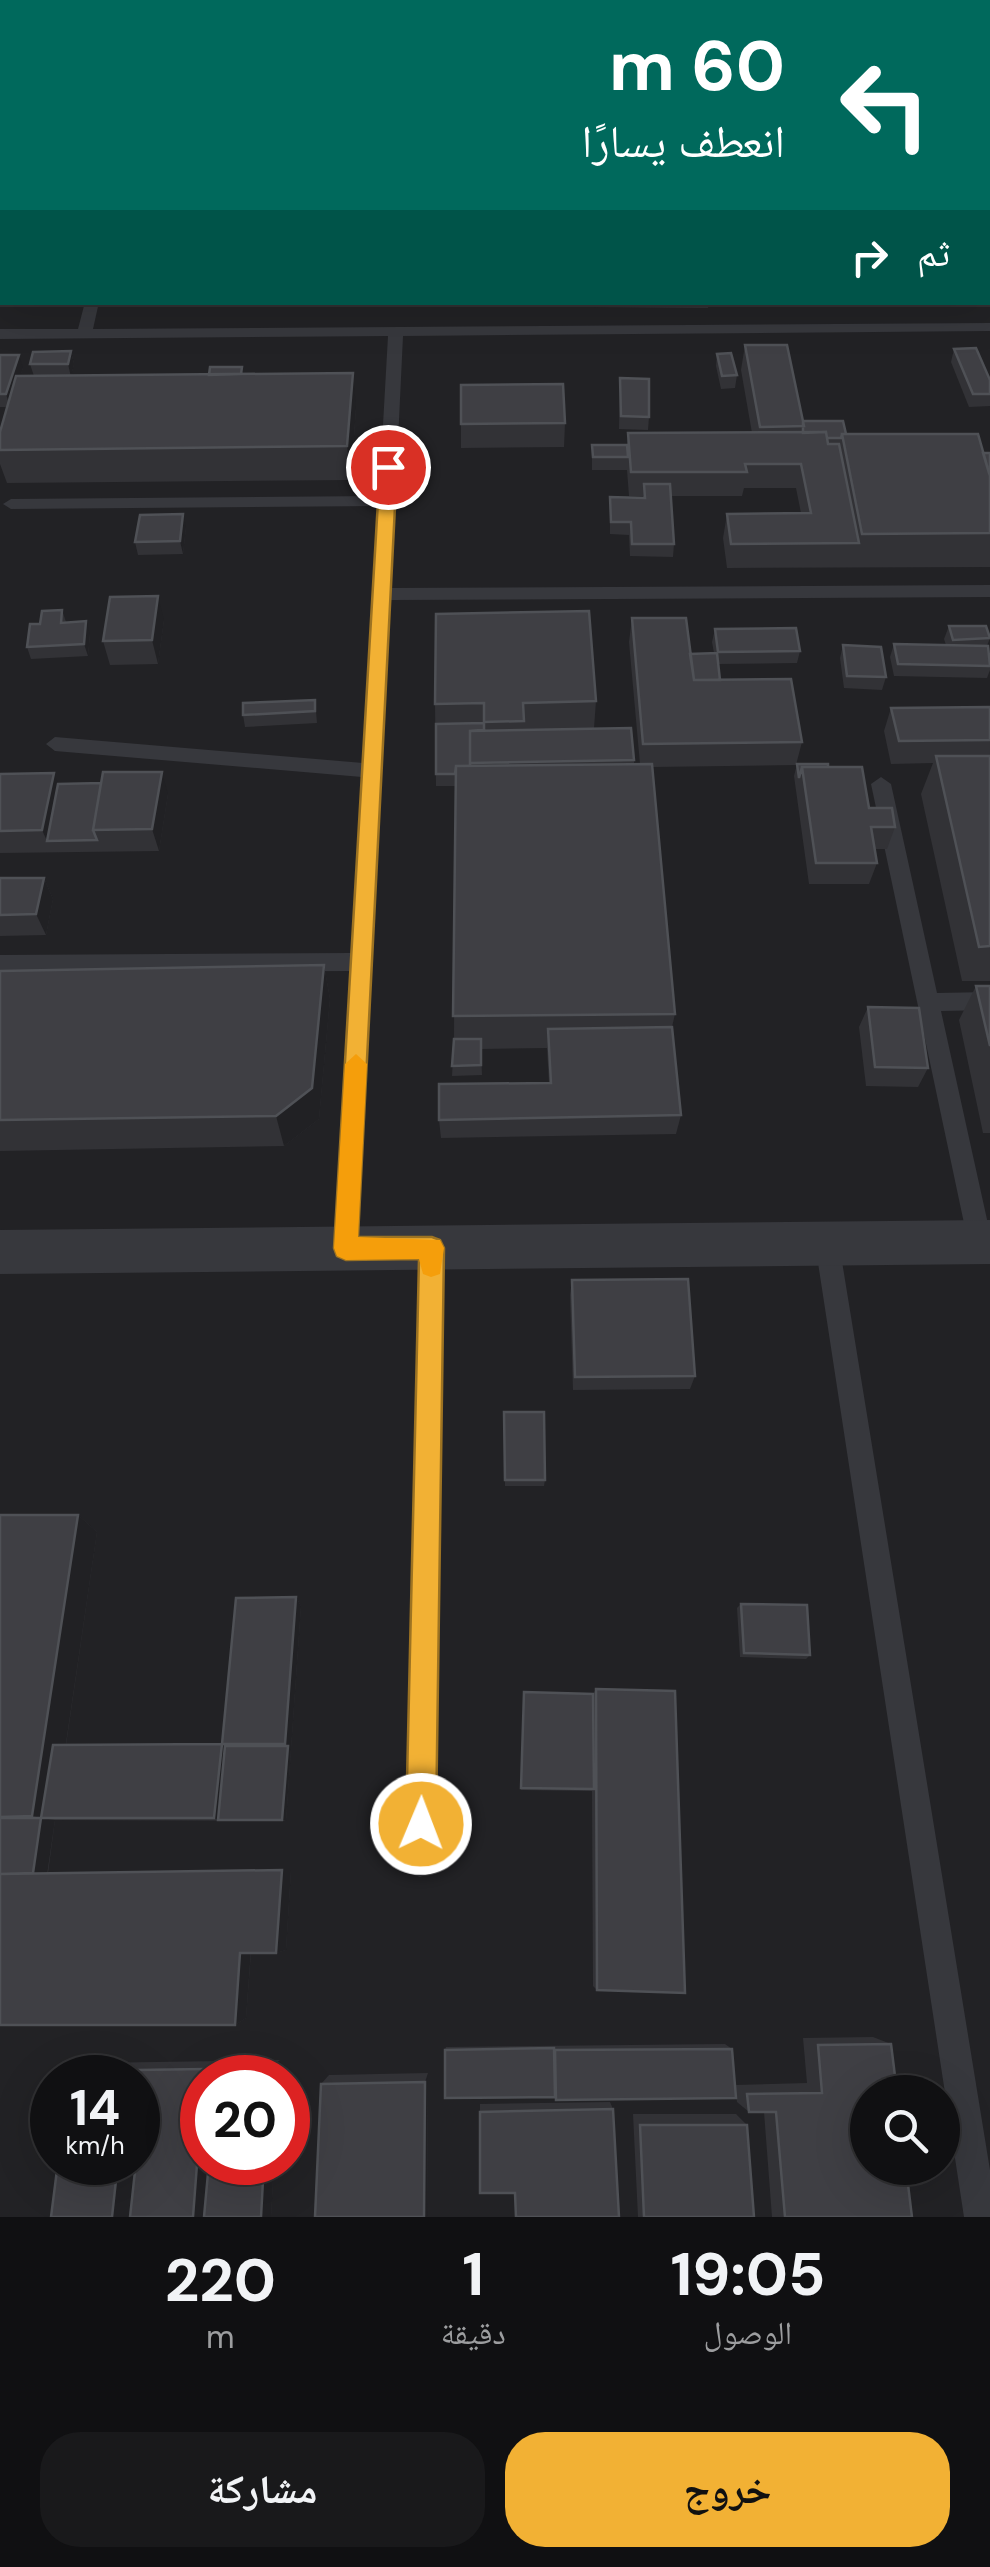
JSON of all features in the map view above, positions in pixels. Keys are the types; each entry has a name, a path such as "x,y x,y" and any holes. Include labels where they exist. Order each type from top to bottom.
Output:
{"street":[{"path":"0,1252 985,1242"}],"lane":[{"path":"85,333 91,305"},
{"path":"0,334 990,327"},
{"path":"346,1248 396,331"},
{"path":"11,504 387,501"},
{"path":"382,594 990,591"},
{"path":"55,744 372,772"},
{"path":"881,784 985,1242"},
{"path":"0,964 362,962"},
{"path":"928,1002 990,1001"},
{"path":"828,1243 981,2217"},
{"path":"420,1862 432,1248"}],"shaded area":[{"path":"0,305 990,305 990,2217 0,2217"}],"building":[{"path":"745,345 787,345 804,426 760,427"},
{"path":"976,348 990,380 990,394 973,394 954,349"},
{"path":"71,351 68,364 30,364 33,352"},
{"path":"731,353 737,375 722,376 717,354"},
{"path":"0,355 19,355 6,394 0,394"},
{"path":"210,367 242,367 241,374 209,375"},
{"path":"353,373 347,446 0,450 0,432 16,376"},
{"path":"620,378 649,379 649,417 621,416"},
{"path":"563,384 565,423 461,424 461,385"},
{"path":"803,421 843,421 846,434 827,438 826,432 803,433"},
{"path":"826,432 828,444 839,444 859,543 731,544 727,514 811,513 801,464 745,464 747,472 631,472 628,433"},
{"path":"842,434 978,434 990,476 990,533 862,534"},
{"path":"592,445 627,445 628,457 593,457"},
{"path":"983,453 990,453 990,473 989,473"},
{"path":"644,484 670,484 674,544 632,544 631,522 611,522 610,497 645,498"},
{"path":"183,514 180,541 135,542 140,515"},
{"path":"158,596 152,640 103,641 110,597"},
{"path":"62,610 61,623 86,621 84,644 27,647 30,624 40,624 42,611"},
{"path":"589,611 596,701 523,703 524,721 484,722 484,703 435,704 436,614"},
{"path":"632,618 686,618 694,680 791,679 802,742 643,744"},
{"path":"949,626 986,626 990,638 953,640"},
{"path":"796,628 800,651 718,652 715,629"},
{"path":"894,644 988,646 990,666 898,664"},
{"path":"843,645 881,647 886,677 847,676"},
{"path":"717,653 720,680 694,680 690,654"},
{"path":"315,700 315,711 243,715 243,703"},
{"path":"990,707 990,740 899,741 891,708"},
{"path":"484,723 484,730 470,731 470,766 456,766 455,774 436,774 436,724"},
{"path":"631,728 634,760 470,763 470,731"},
{"path":"936,756 990,756 990,946 979,947"},
{"path":"652,764 675,1014 453,1016 456,766"},
{"path":"797,764 828,767 802,767 799,778"},
{"path":"802,767 862,767 869,808 892,808 895,827 871,827 877,863 816,863"},
{"path":"103,772 162,772 152,829 93,830"},
{"path":"54,773 42,830 0,831 0,774"},
{"path":"101,783 93,830 97,840 47,841 58,784"},
{"path":"0,878 44,878 36,914 0,915"},
{"path":"324,965 312,1088 276,1116 0,1120 0,971"},
{"path":"976,986 990,986 990,1046"},
{"path":"868,1007 919,1008 928,1068 875,1067"},
{"path":"672,1027 681,1115 439,1120 439,1084 551,1083 548,1029"},
{"path":"454,1039 481,1039 481,1065 452,1066"},
{"path":"688,1279 695,1376 575,1377 572,1280"},
{"path":"504,1412 544,1412 545,1480 505,1480"},
{"path":"0,1515 78,1515 32,1816 0,1817"},
{"path":"296,1597 285,1744 222,1744 236,1598"},
{"path":"741,1604 807,1605 810,1655 744,1653"},
{"path":"596,1689 675,1691 685,1993 597,1990"},
{"path":"524,1692 593,1694 594,1789 521,1788"},
{"path":"222,1744 214,1818 41,1818 53,1745"},
{"path":"225,1746 288,1746 282,1820 218,1820"},
{"path":"0,1818 41,1818 33,1873 0,1874"},
{"path":"282,1870 276,1953 240,1953 235,2025 0,2025 0,1874"},
{"path":"891,2044 895,2075 850,2075 850,2185 908,2185 912,2217 785,2217 776,2112 749,2112 747,2094 822,2093 818,2045"},
{"path":"554,2048 555,2097 445,2098 445,2050"},
{"path":"732,2049 736,2098 556,2100 555,2050"},
{"path":"180,2069 180,2185 195,2185 193,2217 130,2217 133,2185 160,2185 160,2070"},
{"path":"425,2082 424,2217 315,2217 321,2084"},
{"path":"613,2109 619,2217 516,2217 515,2193 480,2193 480,2112"},
{"path":"640,2125 747,2125 754,2217 644,2217"},
{"path":"55,2185 115,2185 112,2217 51,2217"},
{"path":"207,2185 263,2185 261,2217 204,2217"}],"slow traffic":[{"path":"356,1064 346,1248 432,1248 431,1266"}],"route":[{"path":"388,467 346,1248 432,1248 421,1824"}]}
